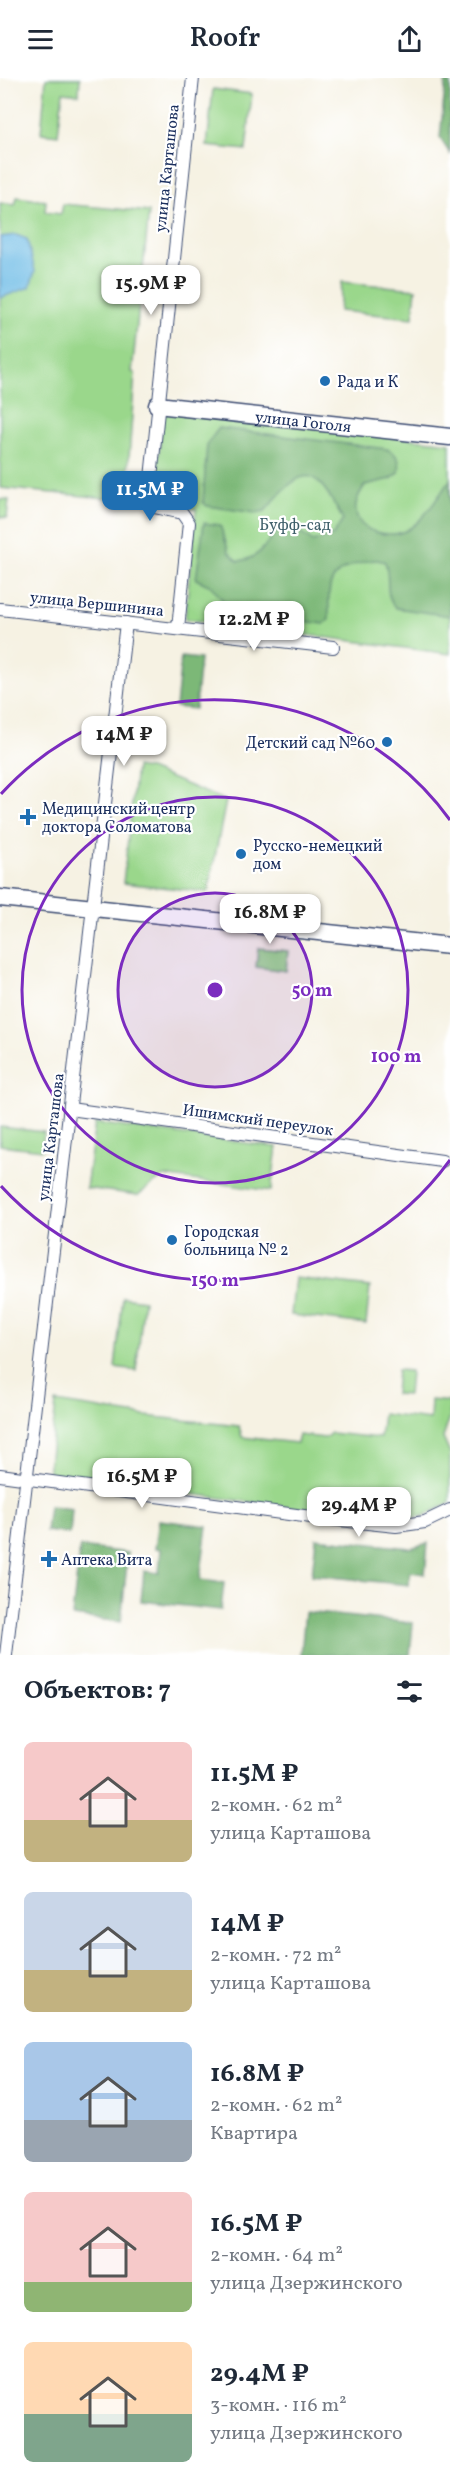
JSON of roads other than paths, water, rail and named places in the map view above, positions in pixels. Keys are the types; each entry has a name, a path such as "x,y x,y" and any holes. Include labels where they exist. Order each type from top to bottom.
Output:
{"main road":[{"name":"улица Гоголя","path":"157,405 450,436"},
{"path":"0,898 450,946"}],"street":[{"name":"улица Карташова","path":"178,628 189,523 182,513 157,509 149,501 157,405 193,78"},
{"name":"улица Вершинина","path":"0,609 333,647"},
{"name":"улица Карташова","path":"6,1655 126,623"},
{"name":"Ишимский переулок","path":"70,1109 442,1161"},
{"path":"0,1475 311,1518 396,1526 425,1522 450,1510"}],"water":[{"path":"16,235 27,239 35,271 30,287 0,298 0,237"}],"place":[{"name":"Рада и К","path":"325,381"},
{"name":"Детский сад №60","path":"387,742"},
{"name":"Медицинский центр доктора Соломатова","path":"28,817"},
{"name":"Русско-немецкий дом","path":"241,854"},
{"name":"Городская больница № 2","path":"172,1240"},
{"name":"Аптека Вита","path":"49,1559"}],"park label":[{"name":"Буфф-сад","path":"295,524"}]}
